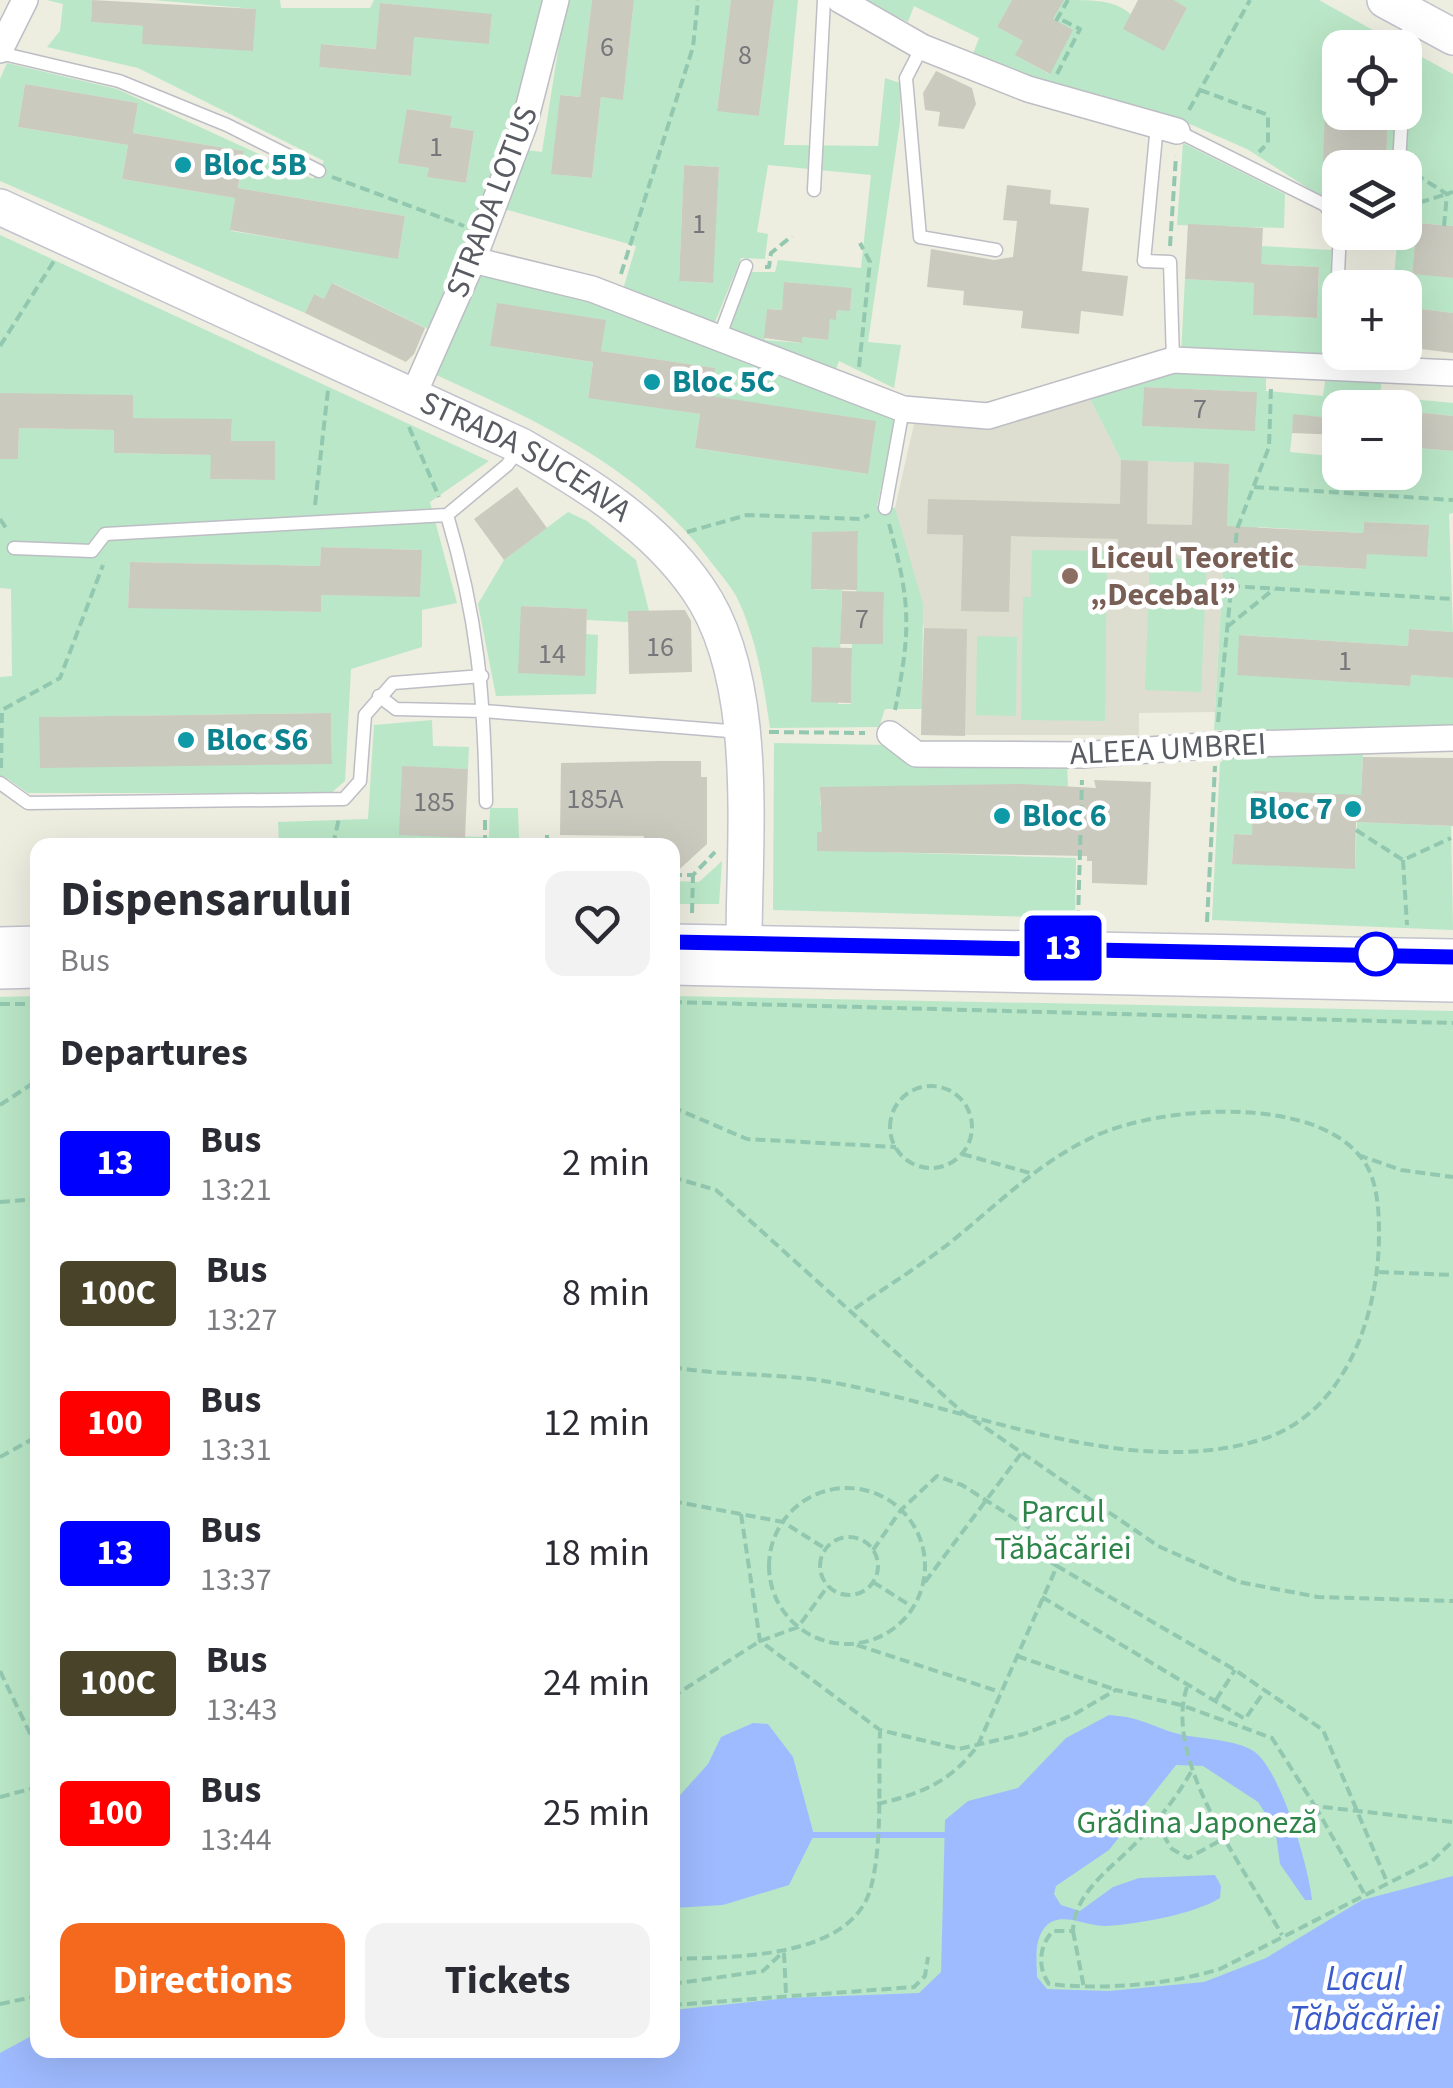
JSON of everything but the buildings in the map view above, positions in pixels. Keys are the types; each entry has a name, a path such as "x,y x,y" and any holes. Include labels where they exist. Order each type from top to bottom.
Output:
{"main road":[{"path":"1397,7 1453,37"},
{"name":"STRADA SUCEAVA","path":"0,207 408,406 522,446 585,483 644,527 700,591 729,656 753,732 744,942"},
{"path":"682,927 744,942 1453,957"},
{"path":"0,944 30,944"},
{"path":"680,967 1453,984"},
{"path":"0,971 30,970"}],"street":[{"path":"0,52 23,0"},
{"name":"STRADA LOTUS","path":"408,406 473,260 524,126 556,0"},
{"path":"840,0 922,47 1047,94 1167,128"},
{"path":"473,260 613,298 903,409 988,416 1174,360 1322,364"},
{"path":"1413,370 1453,373"},
{"name":"ALEEA UMBREI","path":"890,734 916,754 1082,755 1453,738"}],"lane":[{"path":"814,190 824,0"},
{"path":"922,47 906,78 920,238 996,250"},
{"path":"0,52 119,81 226,126 318,171"},
{"path":"1174,360 1170,262 1144,261 1167,128 1322,204"},
{"path":"719,339 746,266"},
{"path":"885,508 903,409"},
{"path":"14,548 92,551 106,534 446,515 507,465 522,446"},
{"path":"446,515 471,594 482,676 486,802"},
{"path":"0,783 28,803 344,799 360,780 365,715 393,683 482,676"},
{"path":"379,696 396,709 484,711 753,732"}],"path":[{"path":"613,298 694,47 698,0"},
{"path":"1047,94 1080,29 1057,19 1068,0"},
{"path":"1170,262 1167,128 1200,90 1250,0"},
{"path":"1200,90 1268,115 1268,143"},
{"path":"318,171 363,192 484,233"},
{"path":"1422,177 1450,193"},
{"path":"1422,202 1450,193"},
{"path":"1444,226 1450,193"},
{"path":"769,268 771,253 792,236"},
{"path":"860,243 870,262 860,350"},
{"path":"0,346 57,256"},
{"path":"1207,928 1216,746 1230,586 1237,529 1269,447 1272,364"},
{"path":"313,520 329,380"},
{"path":"408,406 446,515"},
{"path":"1254,486 1453,500"},
{"path":"682,533 748,515 861,519 885,508 908,591 908,643 890,734 753,732"},
{"path":"0,783 2,710 60,678 103,566 106,534"},
{"path":"1230,586 1453,599"},
{"path":"1226,628 1274,589"},
{"path":"1078,924 1082,755"},
{"path":"335,838 344,799"},
{"path":"485,838 486,802"},
{"path":"1356,830 1403,860"},
{"path":"547,832 547,838"},
{"path":"1403,860 1450,838"},
{"path":"682,927 693,875 714,852"},
{"path":"1403,860 1407,935"},
{"path":"680,875 693,875"},
{"path":"680,1002 1453,1023"},
{"path":"0,1004 30,1004"},
{"path":"0,1105 30,1086"},
{"path":"928,1086 942,1087 965,1104 972,1131 962,1154 952,1162 927,1168 904,1158 896,1147 891,1123 894,1109 903,1097 928,1086"},
{"path":"680,1110 747,1139 896,1147"},
{"path":"680,1368 822,1381 961,1411 1111,1450 1195,1452 1266,1439 1310,1411 1354,1358 1372,1308 1379,1272 1379,1208 1369,1170 1351,1145 1319,1126 1240,1111 1170,1114 1094,1136 1032,1173 946,1246 853,1310"},
{"path":"962,1154 1032,1173"},
{"path":"1358,1155 1401,1170 1453,1178"},
{"path":"680,1180 716,1190 961,1411 1158,1546 1239,1582 1318,1597 1453,1601"},
{"path":"0,1202 30,1200"},
{"path":"1379,1272 1453,1274"},
{"path":"0,1458 30,1441"},
{"path":"852,1644 884,1635 913,1606 922,1586 1023,1451"},
{"path":"872,1550 901,1510 937,1476 988,1500 1030,1528 1023,1543 1235,1670 1323,1730 1387,1882"},
{"path":"922,1586 924,1552 918,1535 901,1510 871,1492 842,1488 804,1501 783,1522 769,1563 772,1589 798,1627 821,1640 852,1644 1000,1692"},
{"path":"680,1503 783,1522 826,1549"},
{"path":"741,1514 760,1641 880,1730 960,1749 1073,1715 1116,1690"},
{"path":"850,1537 872,1550 877,1566 872,1582 851,1595 828,1586 820,1564 826,1549 850,1537"},
{"path":"877,1804 928,1791 962,1768 978,1745 1057,1566"},
{"path":"872,1582 913,1606"},
{"path":"680,1692 760,1641 798,1627 828,1586"},
{"path":"1042,1597 1245,1719 1265,1690"},
{"path":"1015,1655 1116,1690 1181,1704 1272,1738 1364,1892"},
{"path":"1216,1700 1235,1670"},
{"path":"0,1671 30,1733"},
{"path":"1187,1687 1181,1704 1190,1772 1282,1935"},
{"path":"680,1958 784,1951 816,1942 849,1920 871,1890 880,1730"},
{"path":"1084,1988 1074,1930 1075,1910 1102,1874 1155,1821 1190,1772"},
{"path":"0,1797 30,1789"},
{"path":"1315,1806 1453,1822"},
{"path":"1155,1821 1172,1849 1188,1858 1206,1852 1227,1837"},
{"path":"1074,1930 1052,1930 1043,1942 1041,1973 1049,1984 1084,1988 1195,1977 1220,1969 1364,1892 1432,1861 1453,1840"},
{"path":"680,1983 763,1972 784,1951"},
{"path":"784,1951 786,1994"},
{"path":"680,2004 914,1987 925,1976 928,1957"},
{"path":"0,2004 30,1998"}],"shaded area":[{"name":"Liceul Teoretic „Decebal”","path":"1090,399 1121,460 1229,464 1215,712 1139,713 1139,735 921,735 924,628 895,508 914,424 993,427"}],"green space":[{"path":"47,0 92,0 91,22 143,26 253,50 255,9 153,0 280,0 281,8 370,8 374,0 542,0 516,127 430,330 333,283 324,299 314,294 305,313 0,181 0,79 7,63 117,89 313,179 324,161 138,68 47,47 60,31 63,4","holes":["381,3 492,15 489,43 402,36 413,53 410,76 319,67 322,44 388,50 390,32 378,30","25,84 138,103 133,133 244,151 238,188 405,216 398,258 231,231 235,198 122,179 128,145 18,127","408,109 451,116 450,127 474,131 466,183 428,177 429,168 399,163"]},
{"path":"566,0 592,0 580,97 560,95 552,174 592,178 601,97 623,99 634,0 731,0 717,110 759,116 774,0 798,0 784,145 878,146 885,78 900,83 900,122 868,342 901,345 894,388 839,361 834,375 725,336 751,272 775,272 778,260 861,268 871,175 768,165 757,232 768,234 765,259 741,258 713,327 622,293 636,246 504,209 526,150 542,152","holes":["684,165 719,167 712,283 679,281","785,282 852,289 850,310 837,310 836,319 830,319 827,340 765,340 767,309 782,310"]},
{"path":"862,0 1012,0 997,27 1023,41 1016,55 1049,74 1053,19 1061,4 1055,0 1119,6 1164,51 1187,8 1173,0 1319,0 1373,30 1322,30 1322,130 1325,130 1322,197 1247,149 1167,114 1032,83 973,54 979,38 914,6 908,22"},
{"path":"1422,57 1453,74 1453,226 1422,223 1422,150 1387,150 1387,130 1422,130"},
{"path":"1183,143 1285,194 1284,228 1177,225"},
{"path":"0,235 489,461 430,502 457,603 422,610 422,647 351,669 345,781 331,793 28,793 8,779 0,779 0,677 12,676 11,589 0,588 0,459 18,459 19,428 114,430 114,453 211,455 211,479 275,480 275,442 231,441 232,420 133,418 0,393","holes":["321,547 421,550 420,596 321,595 320,612 128,607 130,562 320,566","331,713 332,763 39,718 40,717"]},
{"path":"1261,246 1332,250 1331,270 1322,270 1322,360 1181,354 1185,279 1255,283 1253,315 1317,318 1319,267 1261,264"},
{"path":"1396,250 1414,250 1412,270 1395,270"},
{"path":"479,268 593,297 897,414 877,506 895,508 923,604 922,709 885,709 879,727 770,728 755,648 739,602 680,525 649,496 582,448 432,373","holes":["497,304 605,320 601,351 714,368 711,396 868,474 695,448 700,414 588,397 593,362 491,346","842,531 858,532 856,599 870,600 871,592 884,592 883,644 852,638 851,704 838,704 838,696 811,701 812,648 824,647 840,656 842,582 828,581 827,590 811,589 841,543"]},
{"path":"1422,274 1453,278 1453,313 1422,309"},
{"path":"1171,368 1266,370 1266,391 1322,396 1322,417 1294,415 1290,452 1322,455 1322,490 1422,490 1422,448 1453,451 1453,513 1449,514 1453,632 1409,629 1408,646 1240,635 1237,674 1409,686 1411,675 1453,678 1453,729 1214,730 1229,464 1121,460 1090,399","holes":["1144,387 1256,392 1255,430 1143,426","1364,522 1428,525 1367,554 1365,569 1255,563 1258,527 1363,533"]},
{"path":"1326,376 1382,378 1381,390 1324,390"},
{"path":"1422,400 1453,403 1453,416 1422,413"},
{"path":"568,512 587,521 636,560 649,611 628,622 587,620 586,609 521,606 584,676 586,634 598,635 596,694 496,696 478,604 504,560"},
{"path":"1032,550 1107,551 1105,721 1021,720 1023,597 1031,597"},
{"path":"1150,557 1207,560 1201,692 1145,690"},
{"path":"977,636 1017,637 1016,716 976,715"},
{"path":"432,720 433,746 469,747 468,769 402,767 400,835 489,837 490,808 518,808 519,838 279,838 278,822 368,819 374,725"},
{"path":"774,743 888,745 1067,763 1068,787 821,787 820,805 831,808 817,850 1076,858 1075,918 773,910"},
{"path":"1235,748 1363,754 1361,795 1252,835 1234,834 1232,863 1355,868 1357,822 1451,826 1453,930 1212,920 1220,763"},
{"path":"722,861 719,904 680,904 680,881 699,882"},
{"name":"Parcul Tăbăcăriei","path":"30,996 30,2058 680,2058 680,996 1453,1011 1453,2088 0,2088 0,997"}],"water":[{"name":"Lacul Tăbăcăriei","path":"1109,1715 1252,1750 1273,1776 1282,1796 1299,1843 1312,1900 1305,1900 1280,1864 1275,1828 1258,1802 1203,1766 1176,1765 1109,1850 1056,1886 1054,1894 1061,1905 1080,1911 1113,1887 1139,1878 1215,1875 1221,1886 1220,1898 1181,1913 1134,1923 1099,1926 1068,1919 1053,1921 1043,1931 1037,1950 1037,1977 1047,1989 1109,1991 1204,1982 1266,1958 1362,1900 1453,1876 1453,2088 0,2088 0,2053 30,2037 30,2058 680,2058 680,2009 788,1998 919,1993 941,1972 945,1820 968,1801 1018,1788 1066,1738"},
{"path":"753,1723 768,1724 793,1757 814,1835 789,1885 723,1905 680,1908 680,1795 708,1764 721,1737"}],"waterway":[{"path":"814,1835 945,1835"}],"bus line":[{"name":"13","path":"680,942 1453,957"}],"place":[{"name":"Bloc 5B","path":"183,165"},
{"name":"Bloc 5C","path":"652,382"},
{"name":"Liceul Teoretic „Decebal”","path":"1070,576"},
{"name":"Bloc S6","path":"186,740"},
{"name":"Bloc 7","path":"1353,809"},
{"name":"Bloc 6","path":"1002,816"}],"park label":[{"name":"Grădina Japoneză","path":"1197,1823"}]}
